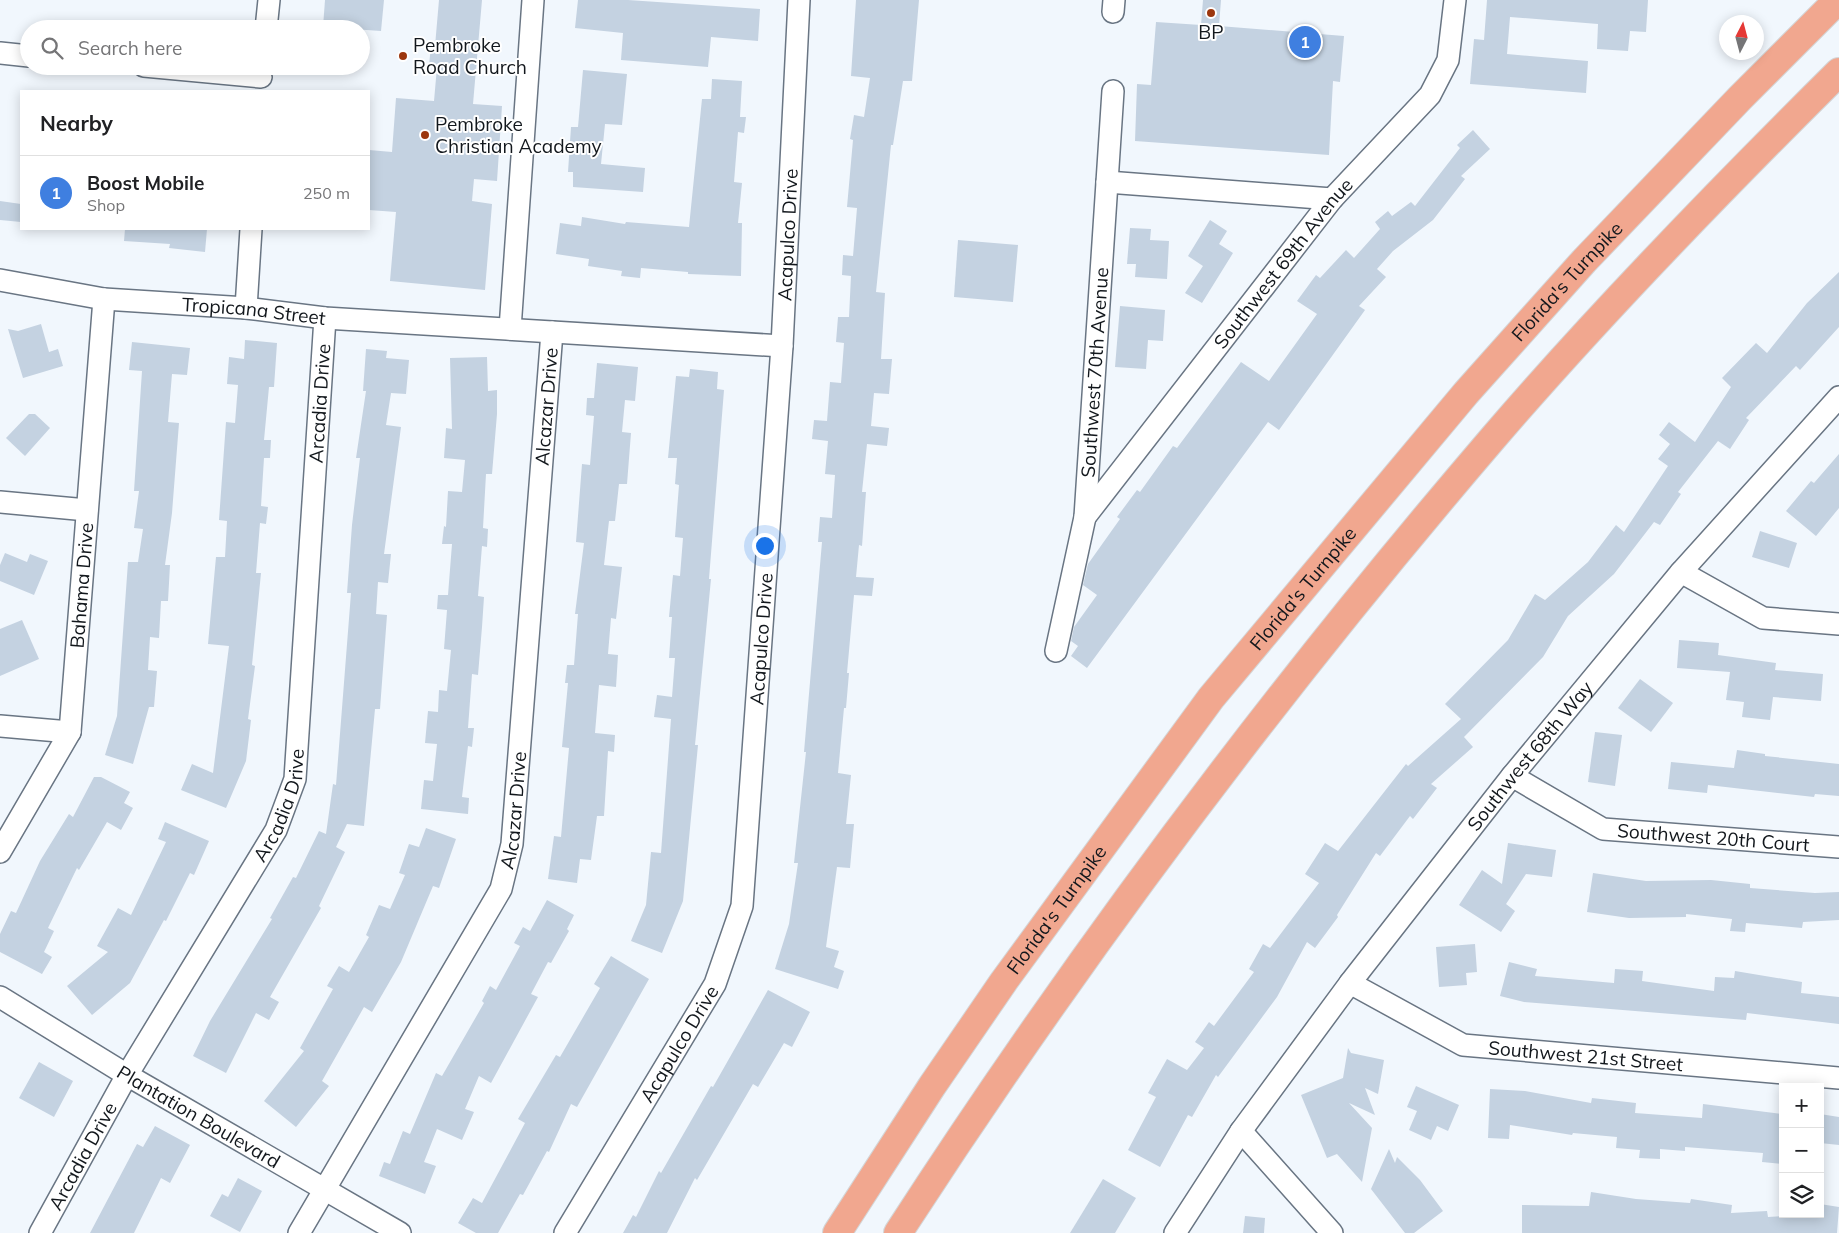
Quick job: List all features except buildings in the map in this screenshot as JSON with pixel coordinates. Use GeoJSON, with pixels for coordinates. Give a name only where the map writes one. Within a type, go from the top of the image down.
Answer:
{"type":"FeatureCollection","features":[{"type":"Feature","properties":{"kind":"highway","name":"Florida's Turnpike"},"geometry":{"type":"LineString","coordinates":[[837,1233],[932,1086],[1004,981],[1211,698],[1459,401],[1584,261],[1663,176],[1832,6]]}},
{"type":"Feature","properties":{"kind":"highway"},"geometry":{"type":"LineString","coordinates":[[898,1233],[1090,948],[1245,740],[1370,584],[1495,435],[1635,281],[1839,72]]}},
{"type":"Feature","properties":{"kind":"street"},"geometry":{"type":"LineString","coordinates":[[267,20],[269,0]]}},
{"type":"Feature","properties":{"kind":"street"},"geometry":{"type":"LineString","coordinates":[[510,329],[533,0]]}},
{"type":"Feature","properties":{"kind":"street","name":"Acapulco Drive"},"geometry":{"type":"LineString","coordinates":[[565,1233],[715,984],[742,906],[782,346],[800,0]]}},
{"type":"Feature","properties":{"kind":"street","name":"Southwest 69th Avenue"},"geometry":{"type":"LineString","coordinates":[[1085,517],[1332,199],[1430,95],[1448,60],[1454,0]]}},
{"type":"Feature","properties":{"kind":"street"},"geometry":{"type":"LineString","coordinates":[[0,53],[20,55]]}},
{"type":"Feature","properties":{"kind":"street"},"geometry":{"type":"LineString","coordinates":[[232,75],[261,78]]}},
{"type":"Feature","properties":{"kind":"street","name":"Southwest 70th Avenue"},"geometry":{"type":"LineString","coordinates":[[1056,651],[1085,517],[1113,91]]}},
{"type":"Feature","properties":{"kind":"street"},"geometry":{"type":"LineString","coordinates":[[1107,182],[1332,199]]}},
{"type":"Feature","properties":{"kind":"street"},"geometry":{"type":"LineString","coordinates":[[246,308],[251,230]]}},
{"type":"Feature","properties":{"kind":"street","name":"Tropicana Street"},"geometry":{"type":"LineString","coordinates":[[0,280],[104,299],[246,308],[325,318],[782,346]]}},
{"type":"Feature","properties":{"kind":"street","name":"Bahama Drive"},"geometry":{"type":"LineString","coordinates":[[0,852],[70,732],[104,299]]}},
{"type":"Feature","properties":{"kind":"street","name":"Arcadia Drive"},"geometry":{"type":"LineString","coordinates":[[40,1233],[128,1075],[276,830],[294,779],[325,318]]}},
{"type":"Feature","properties":{"kind":"street","name":"Alcazar Drive"},"geometry":{"type":"LineString","coordinates":[[299,1233],[501,889],[512,844],[552,332]]}},
{"type":"Feature","properties":{"kind":"street","name":"Southwest 68th Way"},"geometry":{"type":"LineString","coordinates":[[1175,1233],[1241,1131],[1350,983],[1512,776],[1681,572],[1839,398]]}},
{"type":"Feature","properties":{"kind":"street"},"geometry":{"type":"LineString","coordinates":[[0,502],[87,510]]}},
{"type":"Feature","properties":{"kind":"street"},"geometry":{"type":"LineString","coordinates":[[1681,572],[1763,618],[1839,624]]}},
{"type":"Feature","properties":{"kind":"street"},"geometry":{"type":"LineString","coordinates":[[0,726],[70,732]]}},
{"type":"Feature","properties":{"kind":"street","name":"Southwest 20th Court"},"geometry":{"type":"LineString","coordinates":[[1512,776],[1603,829],[1839,847]]}},
{"type":"Feature","properties":{"kind":"street","name":"Southwest 21st Street"},"geometry":{"type":"LineString","coordinates":[[1350,983],[1463,1045],[1839,1078]]}},
{"type":"Feature","properties":{"kind":"street","name":"Plantation Boulevard"},"geometry":{"type":"LineString","coordinates":[[0,997],[128,1075],[400,1233]]}},
{"type":"Feature","properties":{"kind":"street"},"geometry":{"type":"LineString","coordinates":[[1241,1131],[1332,1233]]}},
{"type":"Feature","properties":{"kind":"place","name":"BP"},"geometry":{"type":"Point","coordinates":[1211,13]}},
{"type":"Feature","properties":{"kind":"place","name":"Boost Mobile"},"geometry":{"type":"Point","coordinates":[1305,42]}},
{"type":"Feature","properties":{"kind":"place","name":"Pembroke Road Church"},"geometry":{"type":"Point","coordinates":[403,56]}},
{"type":"Feature","properties":{"kind":"place","name":"Pembroke Christian Academy"},"geometry":{"type":"Point","coordinates":[425,135]}}]}
